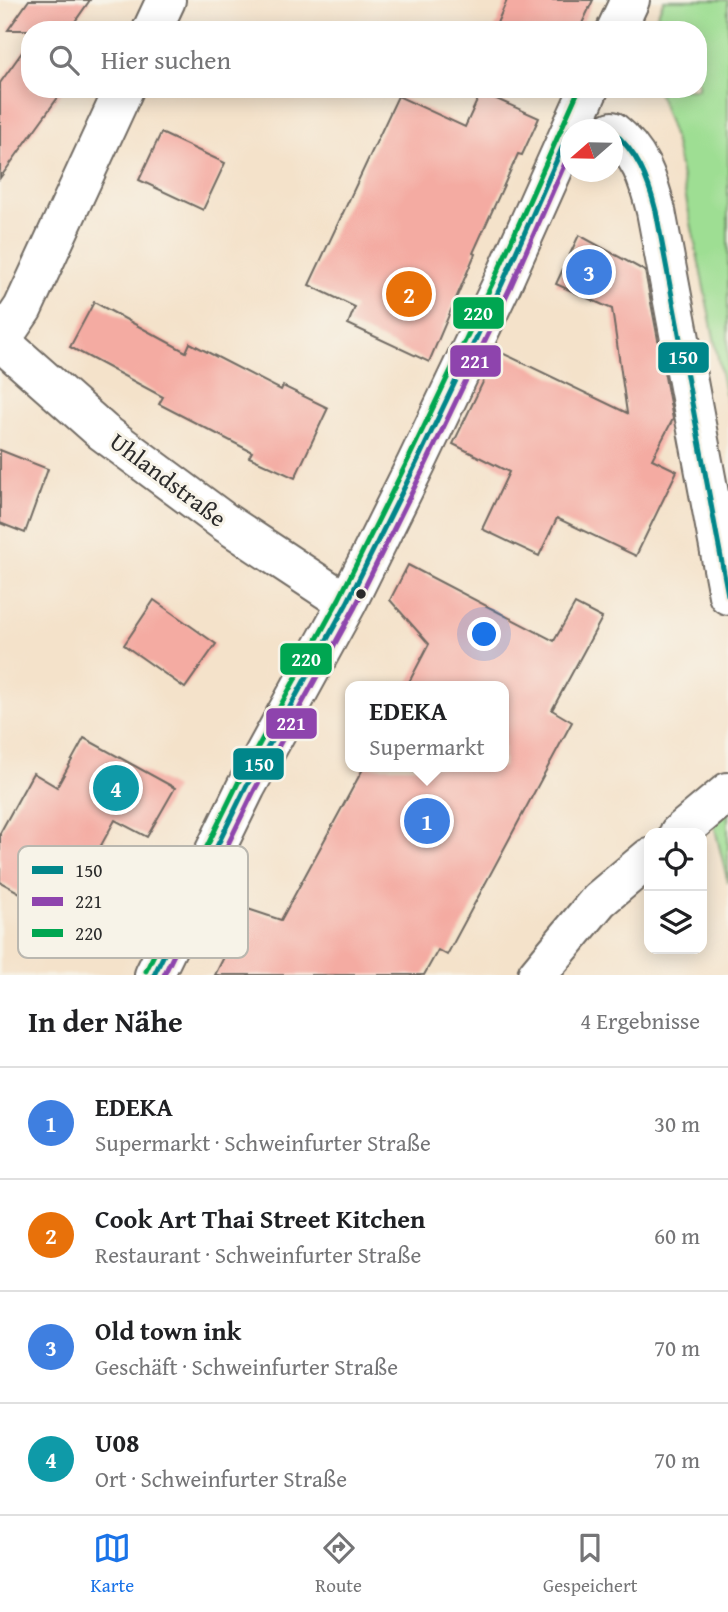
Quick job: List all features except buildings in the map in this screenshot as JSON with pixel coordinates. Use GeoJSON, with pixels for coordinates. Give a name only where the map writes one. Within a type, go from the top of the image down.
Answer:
{"type":"FeatureCollection","features":[{"type":"Feature","properties":{"kind":"street"},"geometry":{"type":"LineString","coordinates":[[156,21],[166,0]]}},
{"type":"Feature","properties":{"kind":"street"},"geometry":{"type":"LineString","coordinates":[[620,21],[630,0]]}},
{"type":"Feature","properties":{"kind":"street"},"geometry":{"type":"LineString","coordinates":[[0,342],[23,308],[120,98]]}},
{"type":"Feature","properties":{"kind":"street"},"geometry":{"type":"LineString","coordinates":[[217,846],[246,787],[347,603],[502,284],[597,116],[627,142],[640,159],[648,178],[728,595]]}},
{"type":"Feature","properties":{"kind":"street","name":"Uhlandstraße"},"geometry":{"type":"LineString","coordinates":[[0,342],[114,440],[223,521],[347,603]]}},
{"type":"Feature","properties":{"kind":"street"},"geometry":{"type":"LineString","coordinates":[[685,828],[728,792]]}},
{"type":"Feature","properties":{"kind":"street"},"geometry":{"type":"LineString","coordinates":[[537,975],[599,900],[644,862]]}},
{"type":"Feature","properties":{"kind":"street"},"geometry":{"type":"LineString","coordinates":[[153,975],[161,958]]}},
{"type":"Feature","properties":{"kind":"green space"},"geometry":{"type":"Polygon","coordinates":[[[664,0],[728,0],[728,408],[674,138],[660,98],[707,98],[707,21],[654,21],[664,0]]]}},
{"type":"Feature","properties":{"kind":"green space"},"geometry":{"type":"Polygon","coordinates":[[[728,793],[728,883],[710,808],[728,793]]]}},
{"type":"Feature","properties":{"kind":"transit line","name":"220"},"geometry":{"type":"LineString","coordinates":[[207,846],[238,783],[339,599],[408,460],[494,280],[575,98]]}},
{"type":"Feature","properties":{"kind":"transit line","name":"150"},"geometry":{"type":"LineString","coordinates":[[623,141],[641,167],[656,211],[728,595]]}},
{"type":"Feature","properties":{"kind":"transit line","name":"150"},"geometry":{"type":"LineString","coordinates":[[217,846],[246,787],[347,603],[416,464],[502,284],[560,153]]}},
{"type":"Feature","properties":{"kind":"transit line","name":"221"},"geometry":{"type":"LineString","coordinates":[[227,846],[254,791],[355,607],[424,468],[510,288],[560,175]]}},
{"type":"Feature","properties":{"kind":"transit line","name":"220"},"geometry":{"type":"LineString","coordinates":[[146,971],[152,958]]}},
{"type":"Feature","properties":{"kind":"transit line","name":"150"},"geometry":{"type":"LineString","coordinates":[[154,975],[162,958]]}},
{"type":"Feature","properties":{"kind":"transit line","name":"221"},"geometry":{"type":"LineString","coordinates":[[164,975],[172,958]]}},
{"type":"Feature","properties":{"kind":"place","name":"Old town ink"},"geometry":{"type":"Point","coordinates":[589,272]}},
{"type":"Feature","properties":{"kind":"place","name":"Cook Art Thai Street Kitchen"},"geometry":{"type":"Point","coordinates":[409,294]}},
{"type":"Feature","properties":{"kind":"place","name":"U08"},"geometry":{"type":"Point","coordinates":[116,788]}},
{"type":"Feature","properties":{"kind":"place","name":"EDEKA"},"geometry":{"type":"Point","coordinates":[427,821]}}]}
